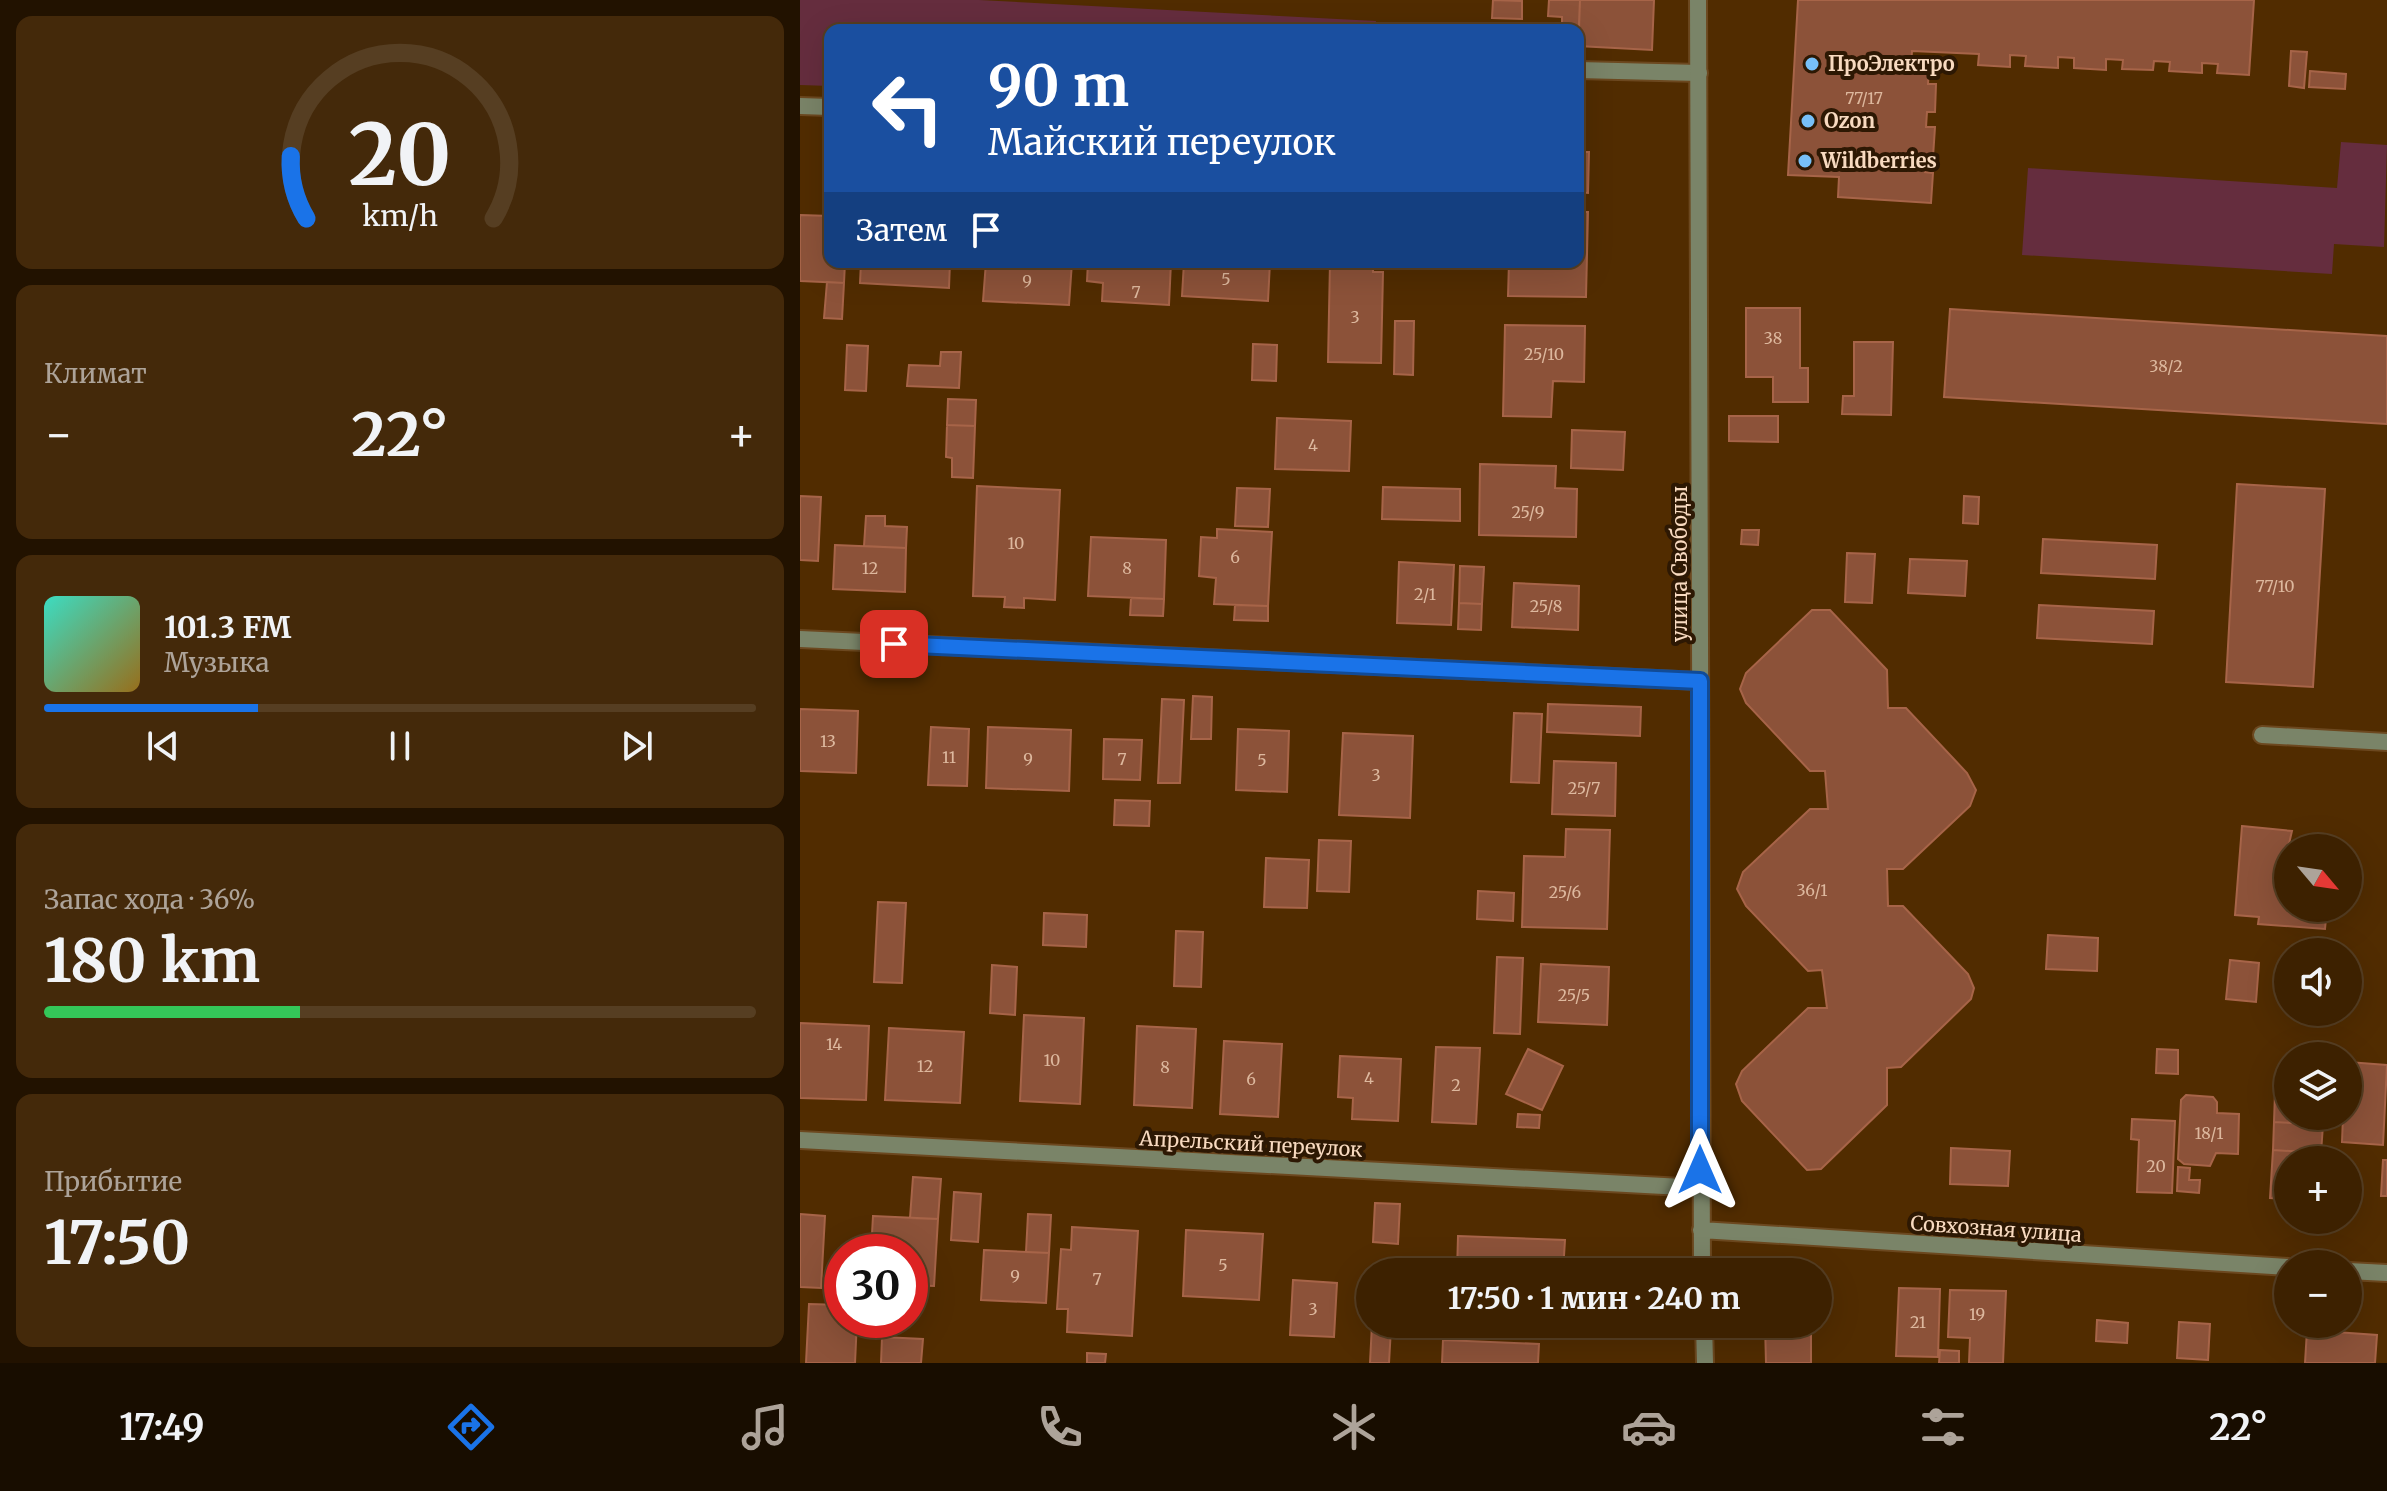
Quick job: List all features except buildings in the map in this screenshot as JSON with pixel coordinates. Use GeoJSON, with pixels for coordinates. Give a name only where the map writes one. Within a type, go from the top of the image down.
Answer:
{"type":"FeatureCollection","features":[{"type":"Feature","properties":{"kind":"street","name":"улица Свободы"},"geometry":{"type":"LineString","coordinates":[[1698,0],[1702,1258]]}},
{"type":"Feature","properties":{"kind":"street"},"geometry":{"type":"LineString","coordinates":[[1584,70],[1699,73]]}},
{"type":"Feature","properties":{"kind":"street"},"geometry":{"type":"LineString","coordinates":[[800,106],[824,107]]}},
{"type":"Feature","properties":{"kind":"street"},"geometry":{"type":"LineString","coordinates":[[800,639],[1700,681]]}},
{"type":"Feature","properties":{"kind":"street"},"geometry":{"type":"LineString","coordinates":[[2262,735],[2387,742]]}},
{"type":"Feature","properties":{"kind":"street","name":"Апрельский переулок"},"geometry":{"type":"LineString","coordinates":[[800,1140],[1701,1188]]}},
{"type":"Feature","properties":{"kind":"street","name":"Совхозная улица"},"geometry":{"type":"LineString","coordinates":[[1701,1230],[2274,1266]]}},
{"type":"Feature","properties":{"kind":"street"},"geometry":{"type":"LineString","coordinates":[[2362,1272],[2387,1273]]}},
{"type":"Feature","properties":{"kind":"street"},"geometry":{"type":"LineString","coordinates":[[1704,1338],[1705,1363]]}},
{"type":"Feature","properties":{"kind":"shaded area"},"geometry":{"type":"Polygon","coordinates":[[[800,0],[979,0],[1376,21],[1376,24],[824,24],[824,86],[800,85],[800,0]]]}},
{"type":"Feature","properties":{"kind":"shaded area"},"geometry":{"type":"Polygon","coordinates":[[[2341,142],[2387,145],[2384,247],[2334,244],[2332,274],[2022,255],[2028,168],[2337,188],[2341,142]]]}},
{"type":"Feature","properties":{"kind":"place","name":"ПроЭлектро"},"geometry":{"type":"Point","coordinates":[1812,64]}},
{"type":"Feature","properties":{"kind":"place","name":"Ozon"},"geometry":{"type":"Point","coordinates":[1808,121]}},
{"type":"Feature","properties":{"kind":"place","name":"Wildberries"},"geometry":{"type":"Point","coordinates":[1805,161]}},
{"type":"Feature","properties":{"kind":"route"},"geometry":{"type":"LineString","coordinates":[[894,644],[1700,681],[1700,1170]]}}]}
